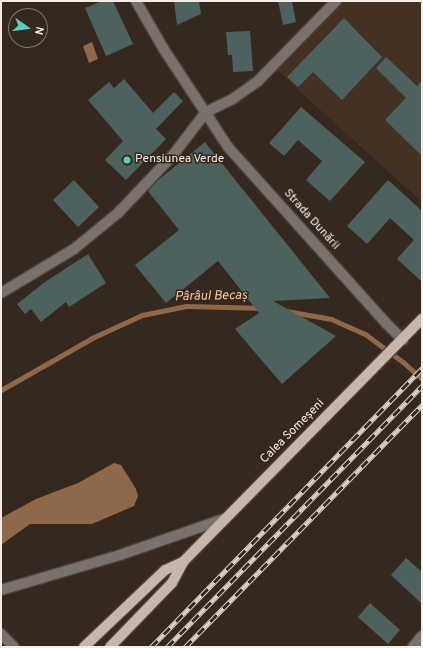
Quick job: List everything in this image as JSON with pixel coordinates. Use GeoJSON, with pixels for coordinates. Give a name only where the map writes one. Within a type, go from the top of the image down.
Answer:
{"type":"FeatureCollection","features":[{"type":"Feature","properties":{"kind":"main road","name":"Calea Someșeni"},"geometry":{"type":"LineString","coordinates":[[110,647],[172,584],[183,562],[422,319]]}},
{"type":"Feature","properties":{"kind":"main road","name":"Calea Someșeni"},"geometry":{"type":"LineString","coordinates":[[84,647],[165,570],[183,562]]}},
{"type":"Feature","properties":{"kind":"street","name":"Strada Dunării"},"geometry":{"type":"LineString","coordinates":[[136,1],[163,48],[228,147],[401,341]]}},
{"type":"Feature","properties":{"kind":"street"},"geometry":{"type":"LineString","coordinates":[[1,293],[74,249],[118,213],[174,155],[206,112],[231,100],[258,81],[336,1]]}},
{"type":"Feature","properties":{"kind":"street"},"geometry":{"type":"LineString","coordinates":[[1,590],[120,555],[226,518]]}},
{"type":"Feature","properties":{"kind":"street"},"geometry":{"type":"LineString","coordinates":[[1,634],[14,647]]}},
{"type":"Feature","properties":{"kind":"street"},"geometry":{"type":"LineString","coordinates":[[413,647],[422,636]]}},
{"type":"Feature","properties":{"kind":"shaded area"},"geometry":{"type":"Polygon","coordinates":[[[336,1],[422,1],[422,202],[273,66],[336,1]]]}},
{"type":"Feature","properties":{"kind":"shaded area"},"geometry":{"type":"Polygon","coordinates":[[[92,42],[98,59],[89,63],[83,46],[92,42]]]}},
{"type":"Feature","properties":{"kind":"shaded area"},"geometry":{"type":"Polygon","coordinates":[[[114,463],[121,465],[136,489],[138,496],[134,506],[92,524],[30,524],[1,545],[1,518],[36,499],[78,483],[114,463]]]}},
{"type":"Feature","properties":{"kind":"building"},"geometry":{"type":"Polygon","coordinates":[[[102,1],[113,1],[133,44],[106,56],[85,8],[102,1]]]}},
{"type":"Feature","properties":{"kind":"building"},"geometry":{"type":"Polygon","coordinates":[[[174,1],[199,1],[201,14],[177,25],[174,1]]]}},
{"type":"Feature","properties":{"kind":"building"},"geometry":{"type":"Polygon","coordinates":[[[278,1],[292,1],[296,22],[283,25],[278,1]]]}},
{"type":"Feature","properties":{"kind":"building"},"geometry":{"type":"Polygon","coordinates":[[[344,18],[382,57],[342,100],[313,72],[298,87],[287,77],[344,18]]]}},
{"type":"Feature","properties":{"kind":"building"},"geometry":{"type":"Polygon","coordinates":[[[250,31],[253,71],[233,72],[232,55],[228,55],[226,32],[250,31]]]}},
{"type":"Feature","properties":{"kind":"building"},"geometry":{"type":"Polygon","coordinates":[[[386,57],[417,86],[422,81],[422,156],[385,120],[406,98],[376,68],[386,57]]]}},
{"type":"Feature","properties":{"kind":"building"},"geometry":{"type":"Polygon","coordinates":[[[124,79],[153,113],[174,92],[183,101],[156,129],[166,139],[126,180],[105,160],[123,141],[88,100],[109,82],[114,88],[124,79]]]}},
{"type":"Feature","properties":{"kind":"building"},"geometry":{"type":"Polygon","coordinates":[[[301,107],[365,162],[330,201],[306,180],[322,161],[298,140],[284,156],[269,143],[301,107]]]}},
{"type":"Feature","properties":{"kind":"building"},"geometry":{"type":"Polygon","coordinates":[[[205,142],[330,298],[273,301],[336,336],[282,384],[235,329],[259,313],[218,261],[166,303],[135,265],[179,230],[148,191],[157,181],[205,142]]]}},
{"type":"Feature","properties":{"kind":"building"},"geometry":{"type":"Polygon","coordinates":[[[74,180],[99,207],[78,227],[53,200],[74,180]]]}},
{"type":"Feature","properties":{"kind":"building"},"geometry":{"type":"Polygon","coordinates":[[[388,180],[422,211],[422,282],[397,259],[414,240],[390,218],[367,244],[347,226],[388,180]]]}},
{"type":"Feature","properties":{"kind":"building"},"geometry":{"type":"Polygon","coordinates":[[[88,254],[106,283],[69,307],[66,302],[41,322],[31,309],[25,314],[17,304],[45,282],[88,254]]]}},
{"type":"Feature","properties":{"kind":"building"},"geometry":{"type":"Polygon","coordinates":[[[406,558],[422,572],[422,604],[391,575],[406,558]]]}},
{"type":"Feature","properties":{"kind":"building"},"geometry":{"type":"Polygon","coordinates":[[[370,603],[400,630],[388,644],[358,617],[370,603]]]}},
{"type":"Feature","properties":{"kind":"waterway","name":"Pârâul Becaș"},"geometry":{"type":"LineString","coordinates":[[1,390],[92,338],[142,315],[186,306],[260,308]]}},
{"type":"Feature","properties":{"kind":"waterway","name":"Pârâul Becaș"},"geometry":{"type":"LineString","coordinates":[[286,311],[331,319],[365,334],[403,362],[422,379]]}},
{"type":"Feature","properties":{"kind":"railway"},"geometry":{"type":"LineString","coordinates":[[151,647],[422,368]]}},
{"type":"Feature","properties":{"kind":"railway"},"geometry":{"type":"LineString","coordinates":[[167,647],[422,386]]}},
{"type":"Feature","properties":{"kind":"railway"},"geometry":{"type":"LineString","coordinates":[[185,647],[422,405]]}},
{"type":"Feature","properties":{"kind":"place","name":"Pensiunea Verde"},"geometry":{"type":"Point","coordinates":[127,160]}}]}
